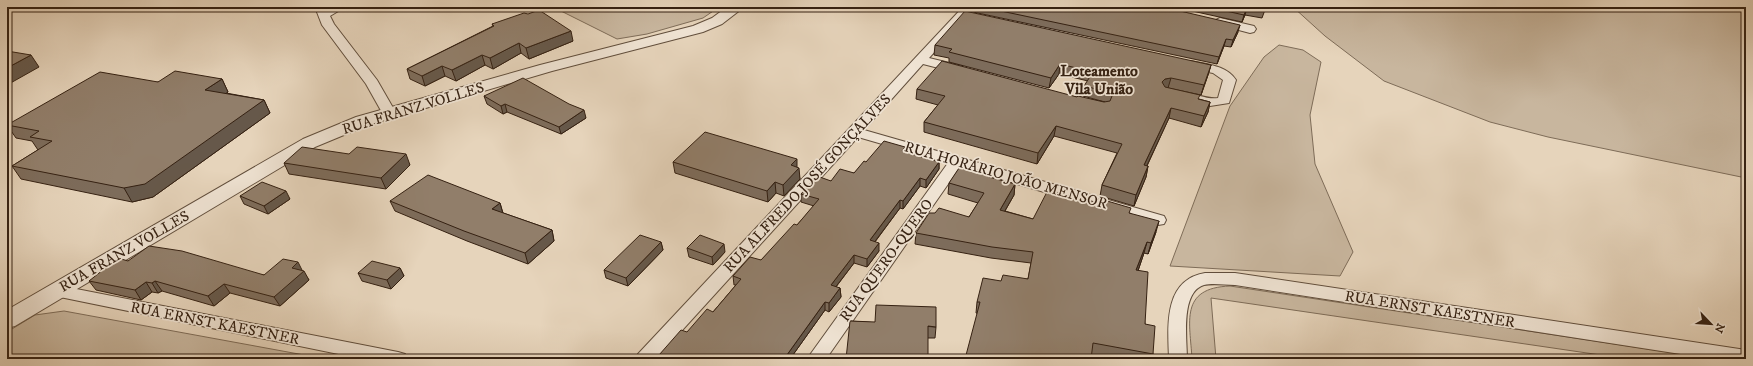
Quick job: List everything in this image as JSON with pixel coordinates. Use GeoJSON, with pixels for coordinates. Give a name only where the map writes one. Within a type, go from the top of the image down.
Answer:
{"type":"FeatureCollection","features":[{"type":"Feature","properties":{"kind":"street"},"geometry":{"type":"LineString","coordinates":[[339,7],[322,11],[334,34],[372,83],[389,113]]}},
{"type":"Feature","properties":{"kind":"street","name":"RUA FRANZ VOLLES"},"geometry":{"type":"LineString","coordinates":[[7,320],[309,144],[339,129],[566,62],[692,31],[717,21],[736,7]]}},
{"type":"Feature","properties":{"kind":"street","name":"RUA ALFREDO JOSÉ GONÇALVES"},"geometry":{"type":"LineString","coordinates":[[645,359],[854,131],[921,60],[970,13]]}},
{"type":"Feature","properties":{"kind":"street"},"geometry":{"type":"LineString","coordinates":[[1212,20],[1250,29]]}},
{"type":"Feature","properties":{"kind":"street"},"geometry":{"type":"LineString","coordinates":[[921,60],[974,74]]}},
{"type":"Feature","properties":{"kind":"street"},"geometry":{"type":"LineString","coordinates":[[1176,62],[1221,72],[1227,75],[1230,80],[1224,100],[1220,102],[1213,103],[1176,94]]}},
{"type":"Feature","properties":{"kind":"street","name":"RUA HORÁRIO JOÃO MENSOR"},"geometry":{"type":"LineString","coordinates":[[854,131],[1158,220]]}},
{"type":"Feature","properties":{"kind":"street","name":"RUA QUERO-QUERO"},"geometry":{"type":"LineString","coordinates":[[816,359],[957,161]]}},
{"type":"Feature","properties":{"kind":"street","name":"RUA ERNST KAESTNER"},"geometry":{"type":"LineString","coordinates":[[1178,359],[1178,315],[1180,300],[1187,289],[1200,280],[1218,279],[1235,279],[1746,356]]}},
{"type":"Feature","properties":{"kind":"street","name":"RUA ERNST KAESTNER"},"geometry":{"type":"LineString","coordinates":[[56,291],[398,359]]}},
{"type":"Feature","properties":{"kind":"shaded area"},"geometry":{"type":"Polygon","coordinates":[[[553,7],[719,7],[703,18],[647,34],[617,39],[553,7]]]}},
{"type":"Feature","properties":{"kind":"shaded area"},"geometry":{"type":"Polygon","coordinates":[[[1293,7],[1746,7],[1746,178],[1548,137],[1490,122],[1384,81],[1325,36],[1293,7]]]}},
{"type":"Feature","properties":{"kind":"shaded area"},"geometry":{"type":"Polygon","coordinates":[[[1279,45],[1303,50],[1321,62],[1310,115],[1315,164],[1353,252],[1340,276],[1170,266],[1230,106],[1264,57],[1279,45]]]}},
{"type":"Feature","properties":{"kind":"shaded area"},"geometry":{"type":"Polygon","coordinates":[[[1230,286],[1714,359],[1628,359],[1211,298],[1216,359],[1192,359],[1190,320],[1191,309],[1195,300],[1202,293],[1214,288],[1230,286]]]}},
{"type":"Feature","properties":{"kind":"shaded area"},"geometry":{"type":"Polygon","coordinates":[[[64,311],[326,359],[7,359],[7,332],[35,315],[64,311]]]}},
{"type":"Feature","properties":{"kind":"building"},"geometry":{"type":"Polygon","coordinates":[[[982,7],[1163,7],[1240,25],[1233,40],[1226,39],[1219,57],[982,7]]]}},
{"type":"Feature","properties":{"kind":"building"},"geometry":{"type":"Polygon","coordinates":[[[1208,7],[1266,7],[1264,11],[1247,8],[1244,15],[1208,7]]]}},
{"type":"Feature","properties":{"kind":"building"},"geometry":{"type":"Polygon","coordinates":[[[539,10],[571,31],[526,48],[519,43],[490,58],[482,55],[452,70],[442,66],[422,76],[407,69],[494,26],[492,24],[524,13],[528,14],[539,10]]]}},
{"type":"Feature","properties":{"kind":"building"},"geometry":{"type":"Polygon","coordinates":[[[965,11],[1211,65],[1204,85],[1171,78],[1165,79],[1162,82],[1165,87],[1200,95],[1198,99],[1210,102],[1204,116],[1171,108],[1144,165],[1148,166],[1136,195],[1102,185],[1122,144],[1056,126],[1038,153],[924,122],[945,96],[917,89],[942,61],[1077,97],[1104,102],[1110,101],[1112,96],[1109,92],[1084,86],[1093,72],[1060,64],[1051,78],[949,52],[952,49],[935,45],[965,11]]]}},
{"type":"Feature","properties":{"kind":"building"},"geometry":{"type":"Polygon","coordinates":[[[7,51],[31,55],[7,68],[7,51]]]}},
{"type":"Feature","properties":{"kind":"building"},"geometry":{"type":"Polygon","coordinates":[[[175,71],[222,79],[205,90],[264,100],[145,184],[124,188],[12,166],[52,141],[30,137],[39,131],[7,125],[100,72],[158,82],[175,71]]]}},
{"type":"Feature","properties":{"kind":"building"},"geometry":{"type":"Polygon","coordinates":[[[523,78],[569,104],[584,110],[559,127],[505,104],[501,106],[484,96],[523,78]]]}},
{"type":"Feature","properties":{"kind":"building"},"geometry":{"type":"Polygon","coordinates":[[[705,132],[797,159],[791,165],[799,168],[783,185],[775,182],[767,191],[673,162],[705,132]]]}},
{"type":"Feature","properties":{"kind":"building"},"geometry":{"type":"Polygon","coordinates":[[[884,141],[905,147],[902,151],[939,162],[926,180],[920,178],[903,201],[900,200],[870,240],[879,243],[867,259],[854,255],[831,285],[840,288],[829,303],[825,302],[784,359],[669,359],[659,355],[681,330],[687,332],[707,309],[713,312],[741,279],[733,276],[750,257],[761,260],[794,224],[797,225],[819,199],[801,194],[817,176],[831,181],[840,169],[854,173],[864,161],[866,162],[884,141]]]}},
{"type":"Feature","properties":{"kind":"building"},"geometry":{"type":"Polygon","coordinates":[[[302,147],[349,154],[357,147],[406,154],[381,178],[284,163],[302,147]]]}},
{"type":"Feature","properties":{"kind":"building"},"geometry":{"type":"Polygon","coordinates":[[[961,165],[991,174],[989,177],[1015,184],[1000,210],[1033,219],[1048,190],[1095,202],[1097,198],[1131,208],[1129,213],[1159,221],[1151,243],[1147,242],[1136,270],[1148,272],[1145,324],[1155,326],[1153,354],[1093,343],[1091,359],[965,359],[980,302],[977,302],[983,278],[1001,281],[1003,275],[1028,279],[1033,252],[992,247],[916,233],[929,213],[935,213],[939,208],[969,217],[984,193],[949,183],[961,165]]]}},
{"type":"Feature","properties":{"kind":"building"},"geometry":{"type":"Polygon","coordinates":[[[428,175],[500,203],[492,209],[552,230],[525,253],[464,231],[390,201],[428,175]]]}},
{"type":"Feature","properties":{"kind":"building"},"geometry":{"type":"Polygon","coordinates":[[[262,182],[286,191],[264,206],[240,196],[262,182]]]}},
{"type":"Feature","properties":{"kind":"building"},"geometry":{"type":"Polygon","coordinates":[[[640,235],[661,242],[626,278],[604,270],[640,235]]]}},
{"type":"Feature","properties":{"kind":"building"},"geometry":{"type":"Polygon","coordinates":[[[700,235],[724,244],[712,257],[687,248],[700,235]]]}},
{"type":"Feature","properties":{"kind":"building"},"geometry":{"type":"Polygon","coordinates":[[[149,246],[182,251],[264,275],[283,259],[298,262],[292,268],[304,271],[274,297],[224,284],[208,296],[155,281],[152,283],[146,282],[135,290],[89,281],[118,258],[128,261],[149,246]]]}},
{"type":"Feature","properties":{"kind":"building"},"geometry":{"type":"Polygon","coordinates":[[[372,261],[400,268],[387,280],[358,273],[372,261]]]}},
{"type":"Feature","properties":{"kind":"building"},"geometry":{"type":"Polygon","coordinates":[[[876,305],[936,307],[936,327],[928,326],[928,359],[846,359],[850,321],[875,322],[876,305]]]}},
{"type":"Feature","properties":{"kind":"district","name":"Loteamento Vila União"},"geometry":{"type":"Point","coordinates":[1099,79]}}]}
